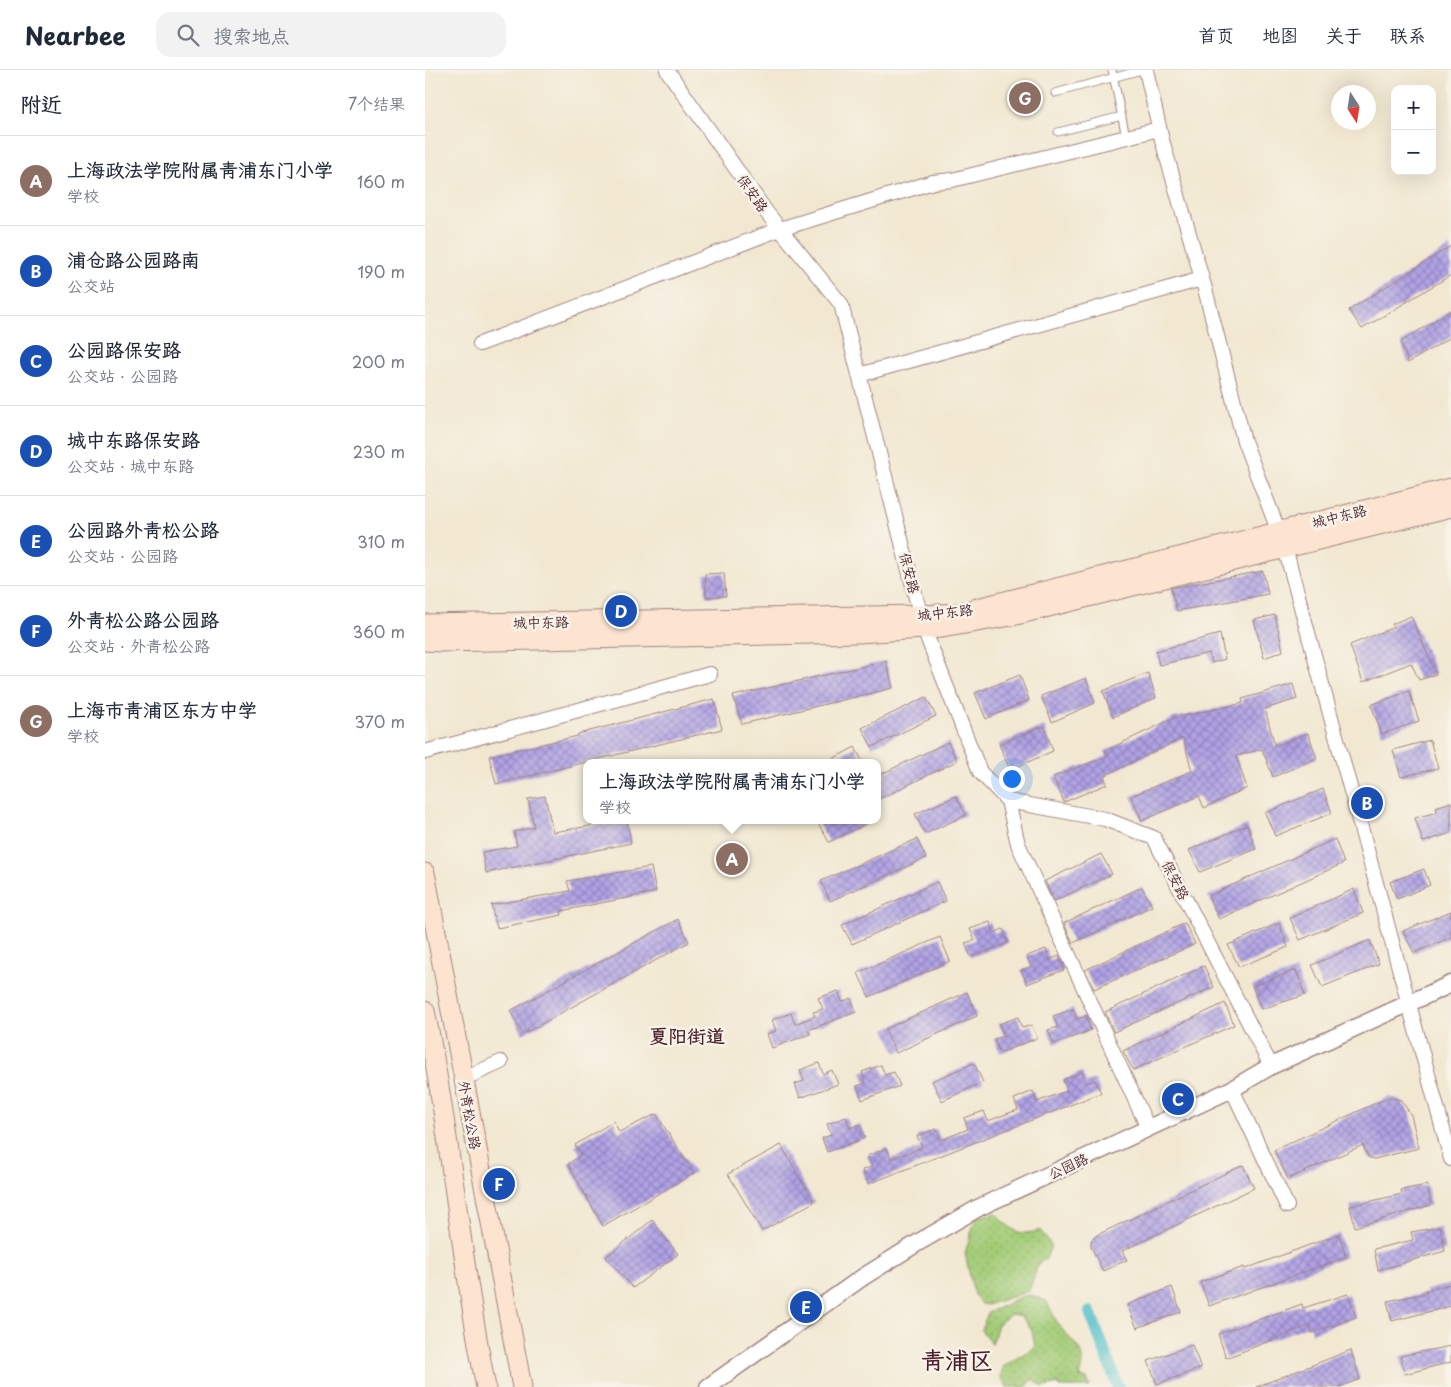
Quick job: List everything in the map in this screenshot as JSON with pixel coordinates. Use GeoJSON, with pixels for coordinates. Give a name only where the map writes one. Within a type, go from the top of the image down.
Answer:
{"type":"FeatureCollection","features":[{"type":"Feature","properties":{"kind":"main road","name":"城中东路"},"geometry":{"type":"LineString","coordinates":[[425,636],[817,634],[923,622],[1013,616],[1281,540],[1451,488]]}},
{"type":"Feature","properties":{"kind":"main road","name":"城中东路"},"geometry":{"type":"LineString","coordinates":[[1281,540],[1451,509]]}},
{"type":"Feature","properties":{"kind":"main road","name":"外青松公路"},"geometry":{"type":"LineString","coordinates":[[425,873],[522,1387]]}},
{"type":"Feature","properties":{"kind":"main road","name":"外青松公路"},"geometry":{"type":"LineString","coordinates":[[425,1011],[441,1091],[472,1320],[486,1387]]}},
{"type":"Feature","properties":{"kind":"street","name":"保安路"},"geometry":{"type":"LineString","coordinates":[[667,70],[780,229],[841,304],[923,622],[980,772],[1008,801],[1105,819],[1154,838],[1271,1066]]}},
{"type":"Feature","properties":{"kind":"street"},"geometry":{"type":"LineString","coordinates":[[1146,70],[1159,129],[1202,279],[1244,442],[1281,540],[1410,1003],[1451,1159]]}},
{"type":"Feature","properties":{"kind":"street"},"geometry":{"type":"LineString","coordinates":[[480,344],[780,229],[933,182],[952,180],[1159,129]]}},
{"type":"Feature","properties":{"kind":"street"},"geometry":{"type":"LineString","coordinates":[[859,375],[1202,279]]}},
{"type":"Feature","properties":{"kind":"street"},"geometry":{"type":"LineString","coordinates":[[425,752],[710,674]]}},
{"type":"Feature","properties":{"kind":"street"},"geometry":{"type":"LineString","coordinates":[[1008,801],[1018,844],[1148,1128]]}},
{"type":"Feature","properties":{"kind":"street","name":"公园路"},"geometry":{"type":"LineString","coordinates":[[708,1387],[856,1282],[919,1242],[980,1207],[1232,1089],[1271,1066],[1451,984]]}},
{"type":"Feature","properties":{"kind":"street"},"geometry":{"type":"LineString","coordinates":[[463,1079],[501,1062]]}},
{"type":"Feature","properties":{"kind":"street"},"geometry":{"type":"LineString","coordinates":[[1232,1089],[1287,1206]]}},
{"type":"Feature","properties":{"kind":"lane"},"geometry":{"type":"LineString","coordinates":[[1055,93],[1113,74],[1142,70]]}},
{"type":"Feature","properties":{"kind":"lane"},"geometry":{"type":"LineString","coordinates":[[1113,74],[1126,137]]}},
{"type":"Feature","properties":{"kind":"lane"},"geometry":{"type":"LineString","coordinates":[[1058,132],[1122,116]]}},
{"type":"Feature","properties":{"kind":"green space"},"geometry":{"type":"Polygon","coordinates":[[[996,1213],[1011,1228],[1020,1232],[1040,1230],[1051,1245],[1046,1259],[1039,1262],[1029,1291],[987,1305],[981,1304],[974,1295],[965,1253],[976,1217],[996,1213]]]}},
{"type":"Feature","properties":{"kind":"green space"},"geometry":{"type":"Polygon","coordinates":[[[1031,1295],[1046,1301],[1060,1326],[1077,1346],[1082,1360],[1079,1377],[1087,1379],[1090,1387],[1060,1387],[1059,1384],[1043,1387],[1033,1379],[1026,1387],[1007,1387],[1000,1376],[1004,1366],[1035,1347],[1032,1331],[1021,1316],[1011,1314],[998,1324],[992,1344],[981,1330],[989,1311],[1000,1308],[1018,1298],[1031,1295]]]}},
{"type":"Feature","properties":{"kind":"building"},"geometry":{"type":"Polygon","coordinates":[[[1451,246],[1451,275],[1362,329],[1349,310],[1451,246]]]}},
{"type":"Feature","properties":{"kind":"building"},"geometry":{"type":"Polygon","coordinates":[[[1451,310],[1451,337],[1408,363],[1401,342],[1451,310]]]}},
{"type":"Feature","properties":{"kind":"building"},"geometry":{"type":"Polygon","coordinates":[[[1263,571],[1268,594],[1177,611],[1171,588],[1263,571]]]}},
{"type":"Feature","properties":{"kind":"building"},"geometry":{"type":"Polygon","coordinates":[[[724,573],[726,596],[706,597],[705,574],[724,573]]]}},
{"type":"Feature","properties":{"kind":"building"},"geometry":{"type":"Polygon","coordinates":[[[1275,615],[1283,651],[1264,658],[1254,620],[1275,615]]]}},
{"type":"Feature","properties":{"kind":"building"},"geometry":{"type":"Polygon","coordinates":[[[1411,616],[1436,674],[1419,680],[1411,663],[1363,682],[1350,645],[1394,627],[1392,624],[1411,616]]]}},
{"type":"Feature","properties":{"kind":"building"},"geometry":{"type":"Polygon","coordinates":[[[1220,634],[1225,659],[1212,663],[1209,653],[1159,665],[1156,651],[1220,634]]]}},
{"type":"Feature","properties":{"kind":"building"},"geometry":{"type":"Polygon","coordinates":[[[886,661],[893,688],[742,724],[733,696],[886,661]]]}},
{"type":"Feature","properties":{"kind":"building"},"geometry":{"type":"Polygon","coordinates":[[[1148,673],[1156,698],[1113,717],[1103,691],[1148,673]]]}},
{"type":"Feature","properties":{"kind":"building"},"geometry":{"type":"Polygon","coordinates":[[[1020,675],[1029,700],[986,719],[975,693],[1020,675]]]}},
{"type":"Feature","properties":{"kind":"building"},"geometry":{"type":"Polygon","coordinates":[[[1086,678],[1095,703],[1052,722],[1041,696],[1086,678]]]}},
{"type":"Feature","properties":{"kind":"building"},"geometry":{"type":"Polygon","coordinates":[[[1293,684],[1297,699],[1265,709],[1275,746],[1308,733],[1317,758],[1273,777],[1262,749],[1236,756],[1247,788],[1204,808],[1199,796],[1142,821],[1131,796],[1192,771],[1183,738],[1104,776],[1107,784],[1064,802],[1053,777],[1107,756],[1105,751],[1174,718],[1243,703],[1242,699],[1293,684]]]}},
{"type":"Feature","properties":{"kind":"building"},"geometry":{"type":"Polygon","coordinates":[[[1409,691],[1419,721],[1382,734],[1371,705],[1409,691]]]}},
{"type":"Feature","properties":{"kind":"building"},"geometry":{"type":"Polygon","coordinates":[[[926,697],[936,716],[872,747],[862,728],[926,697]]]}},
{"type":"Feature","properties":{"kind":"building"},"geometry":{"type":"Polygon","coordinates":[[[714,699],[722,729],[599,759],[583,759],[583,763],[496,784],[489,756],[578,736],[578,734],[714,699]]]}},
{"type":"Feature","properties":{"kind":"building"},"geometry":{"type":"Polygon","coordinates":[[[1044,726],[1053,751],[1010,770],[999,744],[1044,726]]]}},
{"type":"Feature","properties":{"kind":"building"},"geometry":{"type":"Polygon","coordinates":[[[1430,740],[1438,768],[1401,777],[1393,750],[1430,740]]]}},
{"type":"Feature","properties":{"kind":"building"},"geometry":{"type":"Polygon","coordinates":[[[948,742],[957,761],[881,798],[881,774],[948,742]]]}},
{"type":"Feature","properties":{"kind":"building"},"geometry":{"type":"Polygon","coordinates":[[[855,747],[861,759],[832,759],[855,747]]]}},
{"type":"Feature","properties":{"kind":"building"},"geometry":{"type":"Polygon","coordinates":[[[1323,789],[1332,813],[1275,836],[1265,813],[1323,789]]]}},
{"type":"Feature","properties":{"kind":"building"},"geometry":{"type":"Polygon","coordinates":[[[545,796],[553,832],[602,824],[628,824],[631,843],[486,873],[482,852],[517,846],[514,832],[534,827],[528,799],[545,796]]]}},
{"type":"Feature","properties":{"kind":"building"},"geometry":{"type":"Polygon","coordinates":[[[956,796],[966,815],[925,834],[915,814],[956,796]]]}},
{"type":"Feature","properties":{"kind":"building"},"geometry":{"type":"Polygon","coordinates":[[[1451,802],[1451,833],[1423,842],[1415,818],[1437,812],[1436,807],[1451,802]]]}},
{"type":"Feature","properties":{"kind":"building"},"geometry":{"type":"Polygon","coordinates":[[[819,824],[866,824],[829,842],[819,824]]]}},
{"type":"Feature","properties":{"kind":"building"},"geometry":{"type":"Polygon","coordinates":[[[1247,825],[1256,849],[1200,872],[1189,850],[1247,825]]]}},
{"type":"Feature","properties":{"kind":"building"},"geometry":{"type":"Polygon","coordinates":[[[917,839],[926,858],[830,901],[821,881],[917,839]]]}},
{"type":"Feature","properties":{"kind":"building"},"geometry":{"type":"Polygon","coordinates":[[[1335,839],[1344,863],[1219,919],[1208,896],[1335,839]]]}},
{"type":"Feature","properties":{"kind":"building"},"geometry":{"type":"Polygon","coordinates":[[[1101,854],[1112,874],[1054,901],[1045,881],[1101,854]]]}},
{"type":"Feature","properties":{"kind":"building"},"geometry":{"type":"Polygon","coordinates":[[[651,867],[656,892],[561,911],[562,915],[497,928],[491,905],[570,891],[567,881],[651,867]]]}},
{"type":"Feature","properties":{"kind":"building"},"geometry":{"type":"Polygon","coordinates":[[[1424,869],[1430,885],[1397,899],[1390,882],[1424,869]]]}},
{"type":"Feature","properties":{"kind":"building"},"geometry":{"type":"Polygon","coordinates":[[[937,882],[946,901],[852,944],[842,925],[937,882]]]}},
{"type":"Feature","properties":{"kind":"building"},"geometry":{"type":"Polygon","coordinates":[[[1142,887],[1152,906],[1073,943],[1064,923],[1142,887]]]}},
{"type":"Feature","properties":{"kind":"building"},"geometry":{"type":"Polygon","coordinates":[[[1354,889],[1363,913],[1300,940],[1290,918],[1354,889]]]}},
{"type":"Feature","properties":{"kind":"building"},"geometry":{"type":"Polygon","coordinates":[[[1451,911],[1451,937],[1414,953],[1403,931],[1451,911]]]}},
{"type":"Feature","properties":{"kind":"building"},"geometry":{"type":"Polygon","coordinates":[[[678,919],[689,942],[523,1034],[510,1011],[678,919]]]}},
{"type":"Feature","properties":{"kind":"building"},"geometry":{"type":"Polygon","coordinates":[[[990,922],[994,933],[1003,929],[1008,943],[971,957],[965,943],[975,940],[970,929],[990,922]]]}},
{"type":"Feature","properties":{"kind":"building"},"geometry":{"type":"Polygon","coordinates":[[[1185,923],[1195,944],[1094,989],[1085,970],[1185,923]]]}},
{"type":"Feature","properties":{"kind":"building"},"geometry":{"type":"Polygon","coordinates":[[[1279,923],[1288,947],[1239,967],[1228,945],[1279,923]]]}},
{"type":"Feature","properties":{"kind":"building"},"geometry":{"type":"Polygon","coordinates":[[[940,937],[950,961],[869,997],[858,973],[940,937]]]}},
{"type":"Feature","properties":{"kind":"building"},"geometry":{"type":"Polygon","coordinates":[[[1370,940],[1379,964],[1322,987],[1312,965],[1370,940]]]}},
{"type":"Feature","properties":{"kind":"building"},"geometry":{"type":"Polygon","coordinates":[[[1046,949],[1050,960],[1059,956],[1064,970],[1027,984],[1021,970],[1031,967],[1027,956],[1046,949]]]}},
{"type":"Feature","properties":{"kind":"building"},"geometry":{"type":"Polygon","coordinates":[[[1204,966],[1214,987],[1114,1032],[1105,1012],[1204,966]]]}},
{"type":"Feature","properties":{"kind":"building"},"geometry":{"type":"Polygon","coordinates":[[[1296,970],[1305,995],[1261,1009],[1252,986],[1296,970]]]}},
{"type":"Feature","properties":{"kind":"building"},"geometry":{"type":"Polygon","coordinates":[[[838,991],[842,1002],[851,998],[856,1012],[808,1030],[810,1034],[772,1048],[767,1034],[776,1031],[772,1020],[791,1013],[795,1024],[815,1016],[813,1012],[823,1009],[818,998],[838,991]]]}},
{"type":"Feature","properties":{"kind":"building"},"geometry":{"type":"Polygon","coordinates":[[[967,992],[977,1016],[896,1053],[885,1029],[967,992]]]}},
{"type":"Feature","properties":{"kind":"building"},"geometry":{"type":"Polygon","coordinates":[[[1225,1003],[1234,1025],[1133,1070],[1123,1051],[1225,1003]]]}},
{"type":"Feature","properties":{"kind":"building"},"geometry":{"type":"Polygon","coordinates":[[[1073,1009],[1077,1019],[1086,1016],[1091,1030],[1054,1044],[1048,1030],[1058,1027],[1053,1016],[1073,1009]]]}},
{"type":"Feature","properties":{"kind":"building"},"geometry":{"type":"Polygon","coordinates":[[[1018,1017],[1022,1028],[1032,1025],[1037,1038],[1000,1053],[994,1039],[1004,1036],[999,1024],[1018,1017]]]}},
{"type":"Feature","properties":{"kind":"building"},"geometry":{"type":"Polygon","coordinates":[[[819,1063],[823,1074],[832,1070],[838,1084],[800,1098],[795,1084],[804,1081],[800,1070],[819,1063]]]}},
{"type":"Feature","properties":{"kind":"building"},"geometry":{"type":"Polygon","coordinates":[[[974,1063],[983,1082],[942,1101],[932,1081],[974,1063]]]}},
{"type":"Feature","properties":{"kind":"building"},"geometry":{"type":"Polygon","coordinates":[[[881,1065],[885,1075],[894,1072],[900,1086],[862,1100],[857,1086],[866,1083],[862,1072],[881,1065]]]}},
{"type":"Feature","properties":{"kind":"building"},"geometry":{"type":"Polygon","coordinates":[[[1082,1072],[1086,1083],[1095,1080],[1101,1093],[868,1184],[862,1170],[872,1167],[867,1156],[887,1148],[891,1159],[922,1147],[917,1136],[936,1129],[941,1140],[968,1129],[964,1118],[984,1111],[988,1121],[1018,1110],[1014,1099],[1033,1091],[1037,1102],[1067,1091],[1063,1080],[1082,1072]]]}},
{"type":"Feature","properties":{"kind":"building"},"geometry":{"type":"Polygon","coordinates":[[[1389,1097],[1401,1100],[1411,1115],[1419,1148],[1374,1159],[1368,1157],[1363,1145],[1288,1179],[1274,1150],[1389,1097]]]}},
{"type":"Feature","properties":{"kind":"building"},"geometry":{"type":"Polygon","coordinates":[[[656,1114],[694,1173],[603,1226],[568,1164],[581,1155],[575,1145],[614,1121],[619,1132],[656,1114]]]}},
{"type":"Feature","properties":{"kind":"building"},"geometry":{"type":"Polygon","coordinates":[[[846,1117],[850,1128],[860,1124],[865,1138],[827,1152],[822,1138],[831,1135],[827,1124],[846,1117]]]}},
{"type":"Feature","properties":{"kind":"building"},"geometry":{"type":"Polygon","coordinates":[[[781,1145],[814,1202],[762,1231],[728,1174],[781,1145]]]}},
{"type":"Feature","properties":{"kind":"building"},"geometry":{"type":"Polygon","coordinates":[[[1243,1165],[1254,1188],[1122,1251],[1127,1260],[1103,1271],[1091,1247],[1091,1241],[1097,1235],[1243,1165]]]}},
{"type":"Feature","properties":{"kind":"building"},"geometry":{"type":"Polygon","coordinates":[[[1427,1185],[1431,1205],[1355,1227],[1350,1206],[1402,1194],[1401,1190],[1427,1185]]]}},
{"type":"Feature","properties":{"kind":"building"},"geometry":{"type":"Polygon","coordinates":[[[652,1220],[678,1254],[633,1288],[606,1257],[652,1220]]]}},
{"type":"Feature","properties":{"kind":"building"},"geometry":{"type":"Polygon","coordinates":[[[1440,1227],[1445,1251],[1378,1270],[1374,1249],[1413,1240],[1411,1232],[1440,1227]]]}},
{"type":"Feature","properties":{"kind":"building"},"geometry":{"type":"Polygon","coordinates":[[[1339,1234],[1346,1257],[1209,1306],[1200,1282],[1244,1267],[1245,1269],[1339,1234]]]}},
{"type":"Feature","properties":{"kind":"building"},"geometry":{"type":"Polygon","coordinates":[[[1451,1284],[1451,1306],[1392,1321],[1387,1301],[1427,1293],[1426,1290],[1451,1284]]]}},
{"type":"Feature","properties":{"kind":"building"},"geometry":{"type":"Polygon","coordinates":[[[1172,1287],[1181,1312],[1137,1328],[1127,1305],[1172,1287]]]}},
{"type":"Feature","properties":{"kind":"building"},"geometry":{"type":"Polygon","coordinates":[[[1348,1294],[1356,1317],[1312,1333],[1310,1325],[1226,1358],[1218,1334],[1302,1304],[1303,1308],[1348,1294]]]}},
{"type":"Feature","properties":{"kind":"building"},"geometry":{"type":"Polygon","coordinates":[[[1192,1345],[1201,1368],[1157,1384],[1148,1361],[1192,1345]]]}},
{"type":"Feature","properties":{"kind":"building"},"geometry":{"type":"Polygon","coordinates":[[[1451,1346],[1451,1362],[1405,1374],[1400,1356],[1451,1346]]]}},
{"type":"Feature","properties":{"kind":"building"},"geometry":{"type":"Polygon","coordinates":[[[1351,1350],[1360,1379],[1339,1387],[1256,1387],[1351,1350]]]}},
{"type":"Feature","properties":{"kind":"waterway"},"geometry":{"type":"LineString","coordinates":[[1090,1312],[1118,1387]]}},
{"type":"Feature","properties":{"kind":"place","name":"上海市青浦区东方中学"},"geometry":{"type":"Point","coordinates":[1025,98]}},
{"type":"Feature","properties":{"kind":"place","name":"城中东路保安路"},"geometry":{"type":"Point","coordinates":[621,611]}},
{"type":"Feature","properties":{"kind":"place","name":"浦仓路公园路南"},"geometry":{"type":"Point","coordinates":[1367,803]}},
{"type":"Feature","properties":{"kind":"place","name":"上海政法学院附属青浦东门小学"},"geometry":{"type":"Point","coordinates":[732,859]}},
{"type":"Feature","properties":{"kind":"place","name":"公园路保安路"},"geometry":{"type":"Point","coordinates":[1178,1099]}},
{"type":"Feature","properties":{"kind":"place","name":"外青松公路公园路"},"geometry":{"type":"Point","coordinates":[499,1184]}},
{"type":"Feature","properties":{"kind":"place","name":"公园路外青松公路"},"geometry":{"type":"Point","coordinates":[806,1307]}},
{"type":"Feature","properties":{"kind":"district","name":"夏阳街道"},"geometry":{"type":"Point","coordinates":[687,1035]}},
{"type":"Feature","properties":{"kind":"district","name":"青浦区"},"geometry":{"type":"Point","coordinates":[957,1359]}}]}
